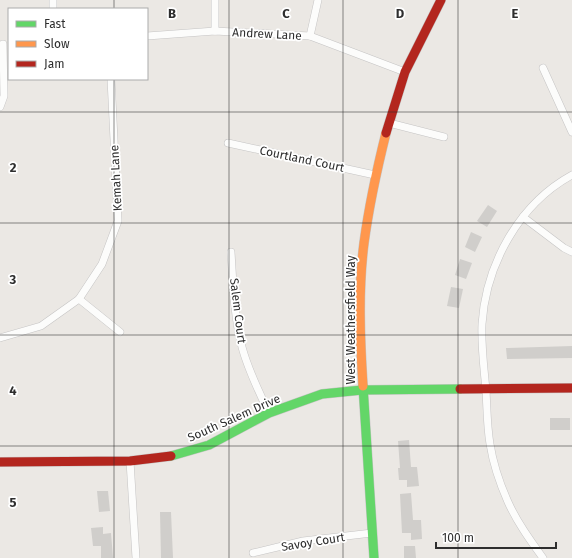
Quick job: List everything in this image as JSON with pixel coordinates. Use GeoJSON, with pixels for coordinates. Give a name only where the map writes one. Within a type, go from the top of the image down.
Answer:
{"type":"FeatureCollection","features":[{"type":"Feature","properties":{"kind":"street"},"geometry":{"type":"LineString","coordinates":[[215,0],[215,31]]}},
{"type":"Feature","properties":{"kind":"street"},"geometry":{"type":"LineString","coordinates":[[310,36],[318,0]]}},
{"type":"Feature","properties":{"kind":"street","name":"West Weathersfield Way"},"geometry":{"type":"LineString","coordinates":[[374,558],[362,390],[360,332],[361,284],[366,226],[375,175],[405,72],[441,0]]}},
{"type":"Feature","properties":{"kind":"street","name":"Andrew Lane"},"geometry":{"type":"LineString","coordinates":[[148,36],[215,31],[310,36],[405,72]]}},
{"type":"Feature","properties":{"kind":"street"},"geometry":{"type":"LineString","coordinates":[[0,107],[4,96],[4,44]]}},
{"type":"Feature","properties":{"kind":"street"},"geometry":{"type":"LineString","coordinates":[[543,68],[572,132]]}},
{"type":"Feature","properties":{"kind":"street","name":"Kemah Lane"},"geometry":{"type":"LineString","coordinates":[[0,338],[41,326],[79,299],[102,264],[118,221],[111,80]]}},
{"type":"Feature","properties":{"kind":"street"},"geometry":{"type":"LineString","coordinates":[[389,123],[444,137]]}},
{"type":"Feature","properties":{"kind":"street","name":"Courtland Court"},"geometry":{"type":"LineString","coordinates":[[228,142],[375,175]]}},
{"type":"Feature","properties":{"kind":"street"},"geometry":{"type":"LineString","coordinates":[[543,558],[516,517],[501,484],[490,445],[482,334],[485,300],[498,257],[512,231],[545,194],[572,175]]}},
{"type":"Feature","properties":{"kind":"street"},"geometry":{"type":"LineString","coordinates":[[523,217],[564,248],[572,252]]}},
{"type":"Feature","properties":{"kind":"street","name":"Salem Court"},"geometry":{"type":"LineString","coordinates":[[231,252],[237,320],[242,347],[255,383],[269,413]]}},
{"type":"Feature","properties":{"kind":"street"},"geometry":{"type":"LineString","coordinates":[[79,299],[120,332]]}},
{"type":"Feature","properties":{"kind":"street","name":"South Salem Drive"},"geometry":{"type":"LineString","coordinates":[[0,462],[130,461],[166,457],[202,448],[220,440],[269,413],[322,394],[362,390],[572,388]]}},
{"type":"Feature","properties":{"kind":"street"},"geometry":{"type":"LineString","coordinates":[[130,461],[136,558]]}},
{"type":"Feature","properties":{"kind":"street","name":"Savoy Court"},"geometry":{"type":"LineString","coordinates":[[254,553],[303,541],[372,534]]}},
{"type":"Feature","properties":{"kind":"building"},"geometry":{"type":"Polygon","coordinates":[[[488,205],[497,211],[487,227],[477,221],[488,205]]]}},
{"type":"Feature","properties":{"kind":"building"},"geometry":{"type":"Polygon","coordinates":[[[471,232],[482,237],[475,252],[465,247],[471,232]]]}},
{"type":"Feature","properties":{"kind":"building"},"geometry":{"type":"Polygon","coordinates":[[[460,259],[472,263],[466,279],[455,275],[460,259]]]}},
{"type":"Feature","properties":{"kind":"building"},"geometry":{"type":"Polygon","coordinates":[[[451,287],[463,289],[459,308],[447,306],[451,287]]]}},
{"type":"Feature","properties":{"kind":"building"},"geometry":{"type":"Polygon","coordinates":[[[572,346],[572,358],[507,359],[506,348],[572,346]]]}},
{"type":"Feature","properties":{"kind":"building"},"geometry":{"type":"Polygon","coordinates":[[[550,418],[570,418],[570,430],[550,430],[550,418]]]}},
{"type":"Feature","properties":{"kind":"building"},"geometry":{"type":"Polygon","coordinates":[[[409,440],[411,467],[417,467],[419,486],[407,487],[407,480],[399,480],[398,468],[400,468],[398,441],[409,440]]]}},
{"type":"Feature","properties":{"kind":"building"},"geometry":{"type":"Polygon","coordinates":[[[97,491],[108,491],[110,511],[99,512],[97,491]]]}},
{"type":"Feature","properties":{"kind":"building"},"geometry":{"type":"Polygon","coordinates":[[[411,493],[413,520],[421,520],[422,539],[411,540],[411,533],[402,533],[400,494],[411,493]]]}},
{"type":"Feature","properties":{"kind":"building"},"geometry":{"type":"Polygon","coordinates":[[[160,512],[171,512],[173,558],[161,558],[160,512]]]}},
{"type":"Feature","properties":{"kind":"building"},"geometry":{"type":"Polygon","coordinates":[[[103,527],[103,534],[111,533],[113,558],[101,558],[101,546],[93,546],[91,528],[103,527]]]}},
{"type":"Feature","properties":{"kind":"building"},"geometry":{"type":"Polygon","coordinates":[[[404,546],[415,546],[416,558],[404,558],[404,546]]]}},
{"type":"Feature","properties":{"kind":"traffic: fast"},"geometry":{"type":"LineString","coordinates":[[363,386],[374,558]]}},
{"type":"Feature","properties":{"kind":"traffic: fast"},"geometry":{"type":"LineString","coordinates":[[171,456],[209,445],[269,413],[322,394],[362,390],[460,389]]}},
{"type":"Feature","properties":{"kind":"traffic: slow"},"geometry":{"type":"LineString","coordinates":[[363,386],[360,314],[362,261],[376,174],[386,133]]}},
{"type":"Feature","properties":{"kind":"traffic: jam"},"geometry":{"type":"LineString","coordinates":[[386,133],[405,72],[441,0]]}},
{"type":"Feature","properties":{"kind":"traffic: jam"},"geometry":{"type":"LineString","coordinates":[[460,389],[572,388]]}},
{"type":"Feature","properties":{"kind":"traffic: jam"},"geometry":{"type":"LineString","coordinates":[[0,462],[130,461],[171,456]]}}]}
